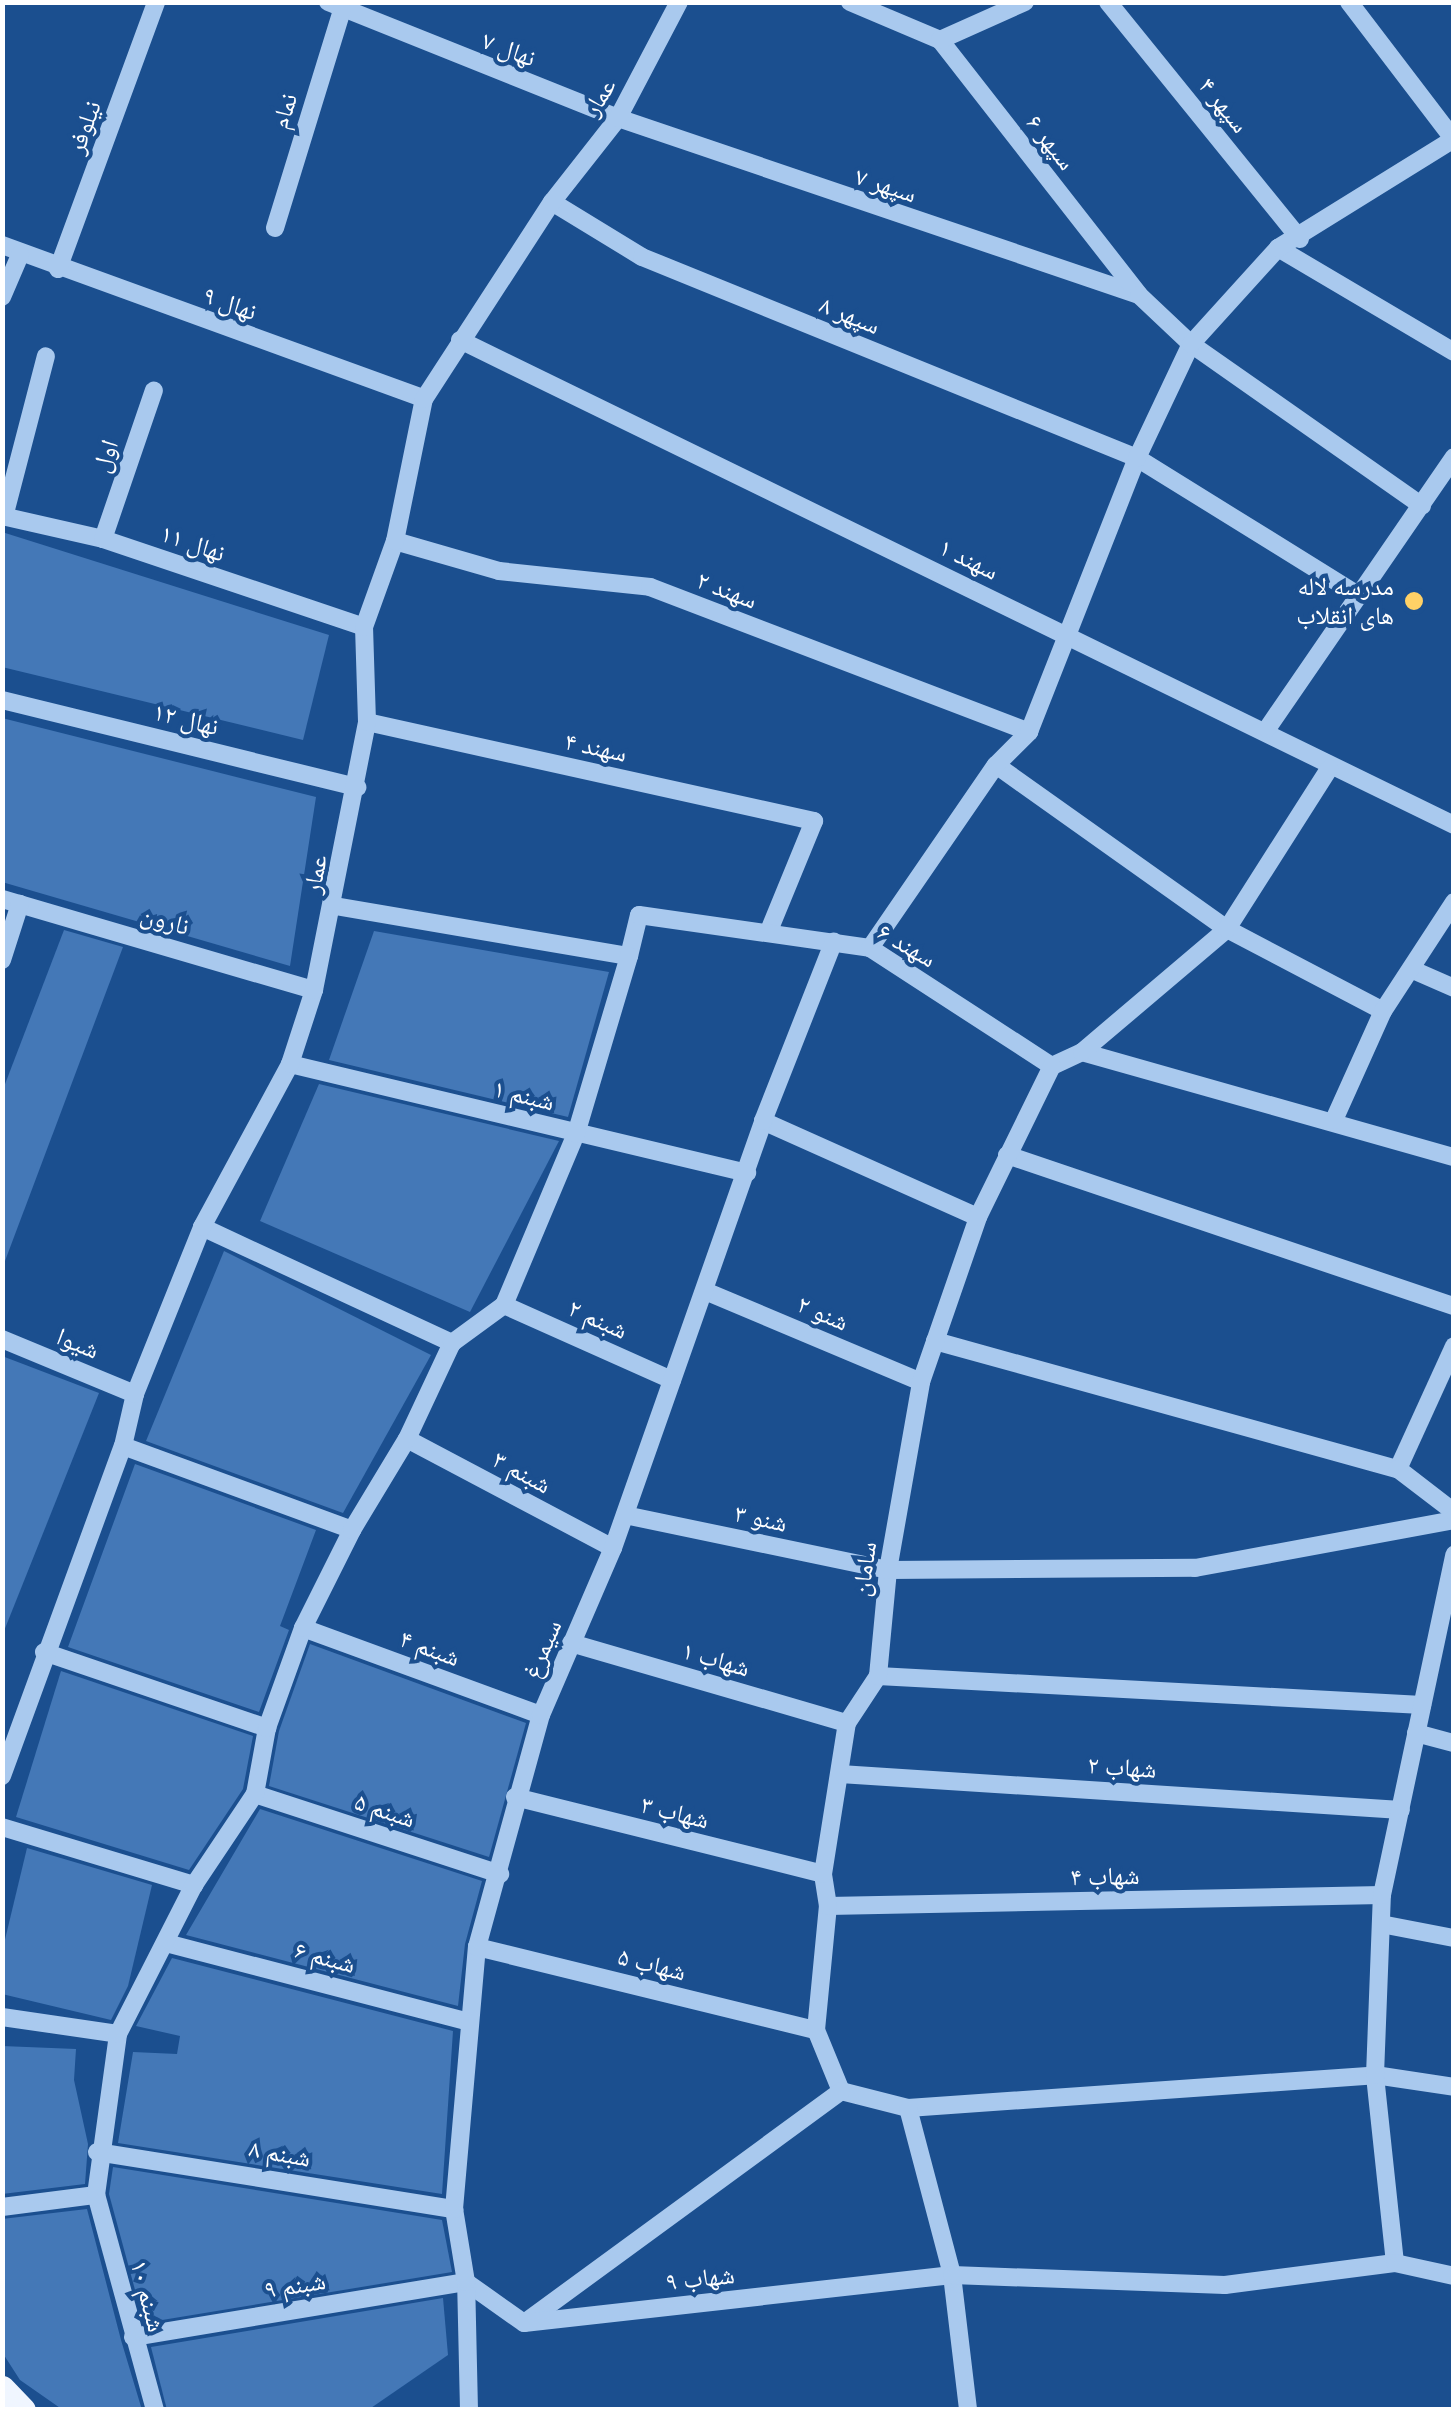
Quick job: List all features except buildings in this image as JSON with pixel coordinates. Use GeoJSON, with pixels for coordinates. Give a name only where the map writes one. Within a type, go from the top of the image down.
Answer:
{"type":"FeatureCollection","features":[{"type":"Feature","properties":{"kind":"main road"},"geometry":{"type":"LineString","coordinates":[[2,2388],[24,2410]]}},
{"type":"Feature","properties":{"kind":"street","name":"نیلوفر"},"geometry":{"type":"LineString","coordinates":[[58,268],[156,2]]}},
{"type":"Feature","properties":{"kind":"street","name":"عمار"},"geometry":{"type":"LineString","coordinates":[[2,1776],[44,1652],[123,1446],[135,1394],[202,1226],[290,1064],[314,990],[335,906],[367,722],[364,627],[395,541],[424,399],[552,202],[618,118],[679,2]]}},
{"type":"Feature","properties":{"kind":"street","name":"سپهر ۶"},"geometry":{"type":"LineString","coordinates":[[850,2],[940,40],[1139,295],[1191,344],[1422,506]]}},
{"type":"Feature","properties":{"kind":"street"},"geometry":{"type":"LineString","coordinates":[[940,40],[1025,2]]}},
{"type":"Feature","properties":{"kind":"street","name":"سپهر ۴"},"geometry":{"type":"LineString","coordinates":[[1108,2],[1300,239]]}},
{"type":"Feature","properties":{"kind":"street"},"geometry":{"type":"LineString","coordinates":[[870,948],[996,765],[1029,732],[1071,636],[1138,458],[1191,344],[1278,248],[1300,239],[1453,139],[1349,2]]}},
{"type":"Feature","properties":{"kind":"street","name":"نهال ۷"},"geometry":{"type":"LineString","coordinates":[[335,6],[618,118]]}},
{"type":"Feature","properties":{"kind":"street","name":"نمام"},"geometry":{"type":"LineString","coordinates":[[275,228],[335,6]]}},
{"type":"Feature","properties":{"kind":"street","name":"سپهر ۷"},"geometry":{"type":"LineString","coordinates":[[618,118],[1139,295]]}},
{"type":"Feature","properties":{"kind":"street","name":"سپهر ۸"},"geometry":{"type":"LineString","coordinates":[[552,202],[642,258],[1138,458],[1360,596]]}},
{"type":"Feature","properties":{"kind":"street","name":"نهال ۹"},"geometry":{"type":"LineString","coordinates":[[2,245],[20,255],[424,399]]}},
{"type":"Feature","properties":{"kind":"street"},"geometry":{"type":"LineString","coordinates":[[1278,248],[1454,352]]}},
{"type":"Feature","properties":{"kind":"street"},"geometry":{"type":"LineString","coordinates":[[2,297],[20,255]]}},
{"type":"Feature","properties":{"kind":"street","name":"سهند ۱"},"geometry":{"type":"LineString","coordinates":[[460,340],[1267,729],[1329,769],[1454,825]]}},
{"type":"Feature","properties":{"kind":"street"},"geometry":{"type":"LineString","coordinates":[[3,516],[46,356]]}},
{"type":"Feature","properties":{"kind":"street","name":"اول"},"geometry":{"type":"LineString","coordinates":[[103,539],[154,390]]}},
{"type":"Feature","properties":{"kind":"street"},"geometry":{"type":"LineString","coordinates":[[1267,729],[1454,458]]}},
{"type":"Feature","properties":{"kind":"street","name":"نهال ۱۱"},"geometry":{"type":"LineString","coordinates":[[3,516],[103,539],[364,627]]}},
{"type":"Feature","properties":{"kind":"street","name":"سهند ۲"},"geometry":{"type":"LineString","coordinates":[[395,541],[499,571],[650,587],[1029,732]]}},
{"type":"Feature","properties":{"kind":"street","name":"نهال ۱۲"},"geometry":{"type":"LineString","coordinates":[[2,700],[357,787]]}},
{"type":"Feature","properties":{"kind":"street","name":"سهند ۴"},"geometry":{"type":"LineString","coordinates":[[367,722],[814,821],[768,933]]}},
{"type":"Feature","properties":{"kind":"street"},"geometry":{"type":"LineString","coordinates":[[996,765],[1227,928],[1383,1011]]}},
{"type":"Feature","properties":{"kind":"street"},"geometry":{"type":"LineString","coordinates":[[1052,1066],[1082,1052],[1227,928],[1329,769]]}},
{"type":"Feature","properties":{"kind":"street"},"geometry":{"type":"LineString","coordinates":[[2,960],[11,901]]}},
{"type":"Feature","properties":{"kind":"street","name":"نارون"},"geometry":{"type":"LineString","coordinates":[[11,901],[314,990]]}},
{"type":"Feature","properties":{"kind":"street"},"geometry":{"type":"LineString","coordinates":[[1334,1120],[1383,1011],[1454,902]]}},
{"type":"Feature","properties":{"kind":"street"},"geometry":{"type":"LineString","coordinates":[[255,1794],[267,1728],[303,1628],[352,1530],[407,1440],[452,1342],[504,1305],[576,1134],[630,956],[335,906]]}},
{"type":"Feature","properties":{"kind":"street","name":"سهند ۶"},"geometry":{"type":"LineString","coordinates":[[630,956],[639,915],[870,948],[1052,1066]]}},
{"type":"Feature","properties":{"kind":"street","name":"سیمرغ"},"geometry":{"type":"LineString","coordinates":[[470,2410],[466,2282],[454,2209],[477,1947],[500,1874],[515,1797],[541,1715],[614,1548],[762,1121],[834,941]]}},
{"type":"Feature","properties":{"kind":"street"},"geometry":{"type":"LineString","coordinates":[[1413,970],[1454,988]]}},
{"type":"Feature","properties":{"kind":"street"},"geometry":{"type":"LineString","coordinates":[[1082,1052],[1334,1120],[1454,1157]]}},
{"type":"Feature","properties":{"kind":"street","name":"شبنم ۱"},"geometry":{"type":"LineString","coordinates":[[290,1064],[746,1173]]}},
{"type":"Feature","properties":{"kind":"street","name":"سامان"},"geometry":{"type":"LineString","coordinates":[[841,2090],[816,2030],[828,1906],[823,1874],[848,1723],[878,1676],[888,1570],[921,1382],[978,1217],[1052,1066]]}},
{"type":"Feature","properties":{"kind":"street"},"geometry":{"type":"LineString","coordinates":[[762,1121],[978,1217]]}},
{"type":"Feature","properties":{"kind":"street"},"geometry":{"type":"LineString","coordinates":[[1007,1154],[1454,1306]]}},
{"type":"Feature","properties":{"kind":"street"},"geometry":{"type":"LineString","coordinates":[[202,1226],[452,1342]]}},
{"type":"Feature","properties":{"kind":"street","name":"شنو ۲"},"geometry":{"type":"LineString","coordinates":[[705,1291],[921,1382]]}},
{"type":"Feature","properties":{"kind":"street","name":"شبنم ۲"},"geometry":{"type":"LineString","coordinates":[[504,1305],[672,1380]]}},
{"type":"Feature","properties":{"kind":"street","name":"شیوا"},"geometry":{"type":"LineString","coordinates":[[2,1339],[135,1394]]}},
{"type":"Feature","properties":{"kind":"street"},"geometry":{"type":"LineString","coordinates":[[935,1342],[1398,1469],[1454,1516]]}},
{"type":"Feature","properties":{"kind":"street"},"geometry":{"type":"LineString","coordinates":[[1398,1469],[1454,1346]]}},
{"type":"Feature","properties":{"kind":"street","name":"شبنم ۳"},"geometry":{"type":"LineString","coordinates":[[407,1440],[614,1548]]}},
{"type":"Feature","properties":{"kind":"street"},"geometry":{"type":"LineString","coordinates":[[123,1446],[352,1530]]}},
{"type":"Feature","properties":{"kind":"street","name":"شنو ۳"},"geometry":{"type":"LineString","coordinates":[[625,1516],[888,1570],[1196,1568],[1454,1516]]}},
{"type":"Feature","properties":{"kind":"street"},"geometry":{"type":"LineString","coordinates":[[1396,2263],[1375,2075],[1382,1895],[1454,1555]]}},
{"type":"Feature","properties":{"kind":"street","name":"شبنم ۴"},"geometry":{"type":"LineString","coordinates":[[303,1628],[541,1715]]}},
{"type":"Feature","properties":{"kind":"street","name":"شهاب ۱"},"geometry":{"type":"LineString","coordinates":[[571,1643],[848,1723]]}},
{"type":"Feature","properties":{"kind":"street"},"geometry":{"type":"LineString","coordinates":[[44,1652],[267,1728]]}},
{"type":"Feature","properties":{"kind":"street"},"geometry":{"type":"LineString","coordinates":[[878,1676],[1422,1705]]}},
{"type":"Feature","properties":{"kind":"street"},"geometry":{"type":"LineString","coordinates":[[1416,1733],[1454,1743]]}},
{"type":"Feature","properties":{"kind":"street","name":"شهاب ۲"},"geometry":{"type":"LineString","coordinates":[[840,1774],[1401,1810]]}},
{"type":"Feature","properties":{"kind":"street","name":"شبنم ۵"},"geometry":{"type":"LineString","coordinates":[[255,1794],[500,1874]]}},
{"type":"Feature","properties":{"kind":"street","name":"شبنم ۱۰"},"geometry":{"type":"LineString","coordinates":[[154,2410],[96,2195],[98,2152],[118,2034],[194,1885],[255,1794]]}},
{"type":"Feature","properties":{"kind":"street","name":"شهاب ۳"},"geometry":{"type":"LineString","coordinates":[[515,1797],[823,1874]]}},
{"type":"Feature","properties":{"kind":"street"},"geometry":{"type":"LineString","coordinates":[[2,1827],[194,1885]]}},
{"type":"Feature","properties":{"kind":"street","name":"شهاب ۴"},"geometry":{"type":"LineString","coordinates":[[828,1906],[1382,1895]]}},
{"type":"Feature","properties":{"kind":"street"},"geometry":{"type":"LineString","coordinates":[[1381,1924],[1454,1938]]}},
{"type":"Feature","properties":{"kind":"street","name":"شبنم ۶"},"geometry":{"type":"LineString","coordinates":[[166,1943],[469,2022]]}},
{"type":"Feature","properties":{"kind":"street","name":"شهاب ۵"},"geometry":{"type":"LineString","coordinates":[[477,1947],[816,2030]]}},
{"type":"Feature","properties":{"kind":"street"},"geometry":{"type":"LineString","coordinates":[[2,2017],[118,2034]]}},
{"type":"Feature","properties":{"kind":"street"},"geometry":{"type":"LineString","coordinates":[[466,2282],[524,2323],[841,2090],[908,2108],[1375,2075],[1454,2087]]}},
{"type":"Feature","properties":{"kind":"street"},"geometry":{"type":"LineString","coordinates":[[908,2108],[952,2275],[968,2410]]}},
{"type":"Feature","properties":{"kind":"street","name":"شبنم ۸"},"geometry":{"type":"LineString","coordinates":[[98,2152],[454,2209]]}},
{"type":"Feature","properties":{"kind":"street"},"geometry":{"type":"LineString","coordinates":[[2,2206],[96,2195]]}},
{"type":"Feature","properties":{"kind":"street","name":"شهاب ۹"},"geometry":{"type":"LineString","coordinates":[[524,2323],[952,2275],[1225,2284],[1396,2263],[1454,2276]]}},
{"type":"Feature","properties":{"kind":"street","name":"شبنم ۹"},"geometry":{"type":"LineString","coordinates":[[133,2338],[466,2282]]}},
{"type":"Feature","properties":{"kind":"place","name":"مدرسه لاله های انقلاب"},"geometry":{"type":"Point","coordinates":[1414,601]}}]}
